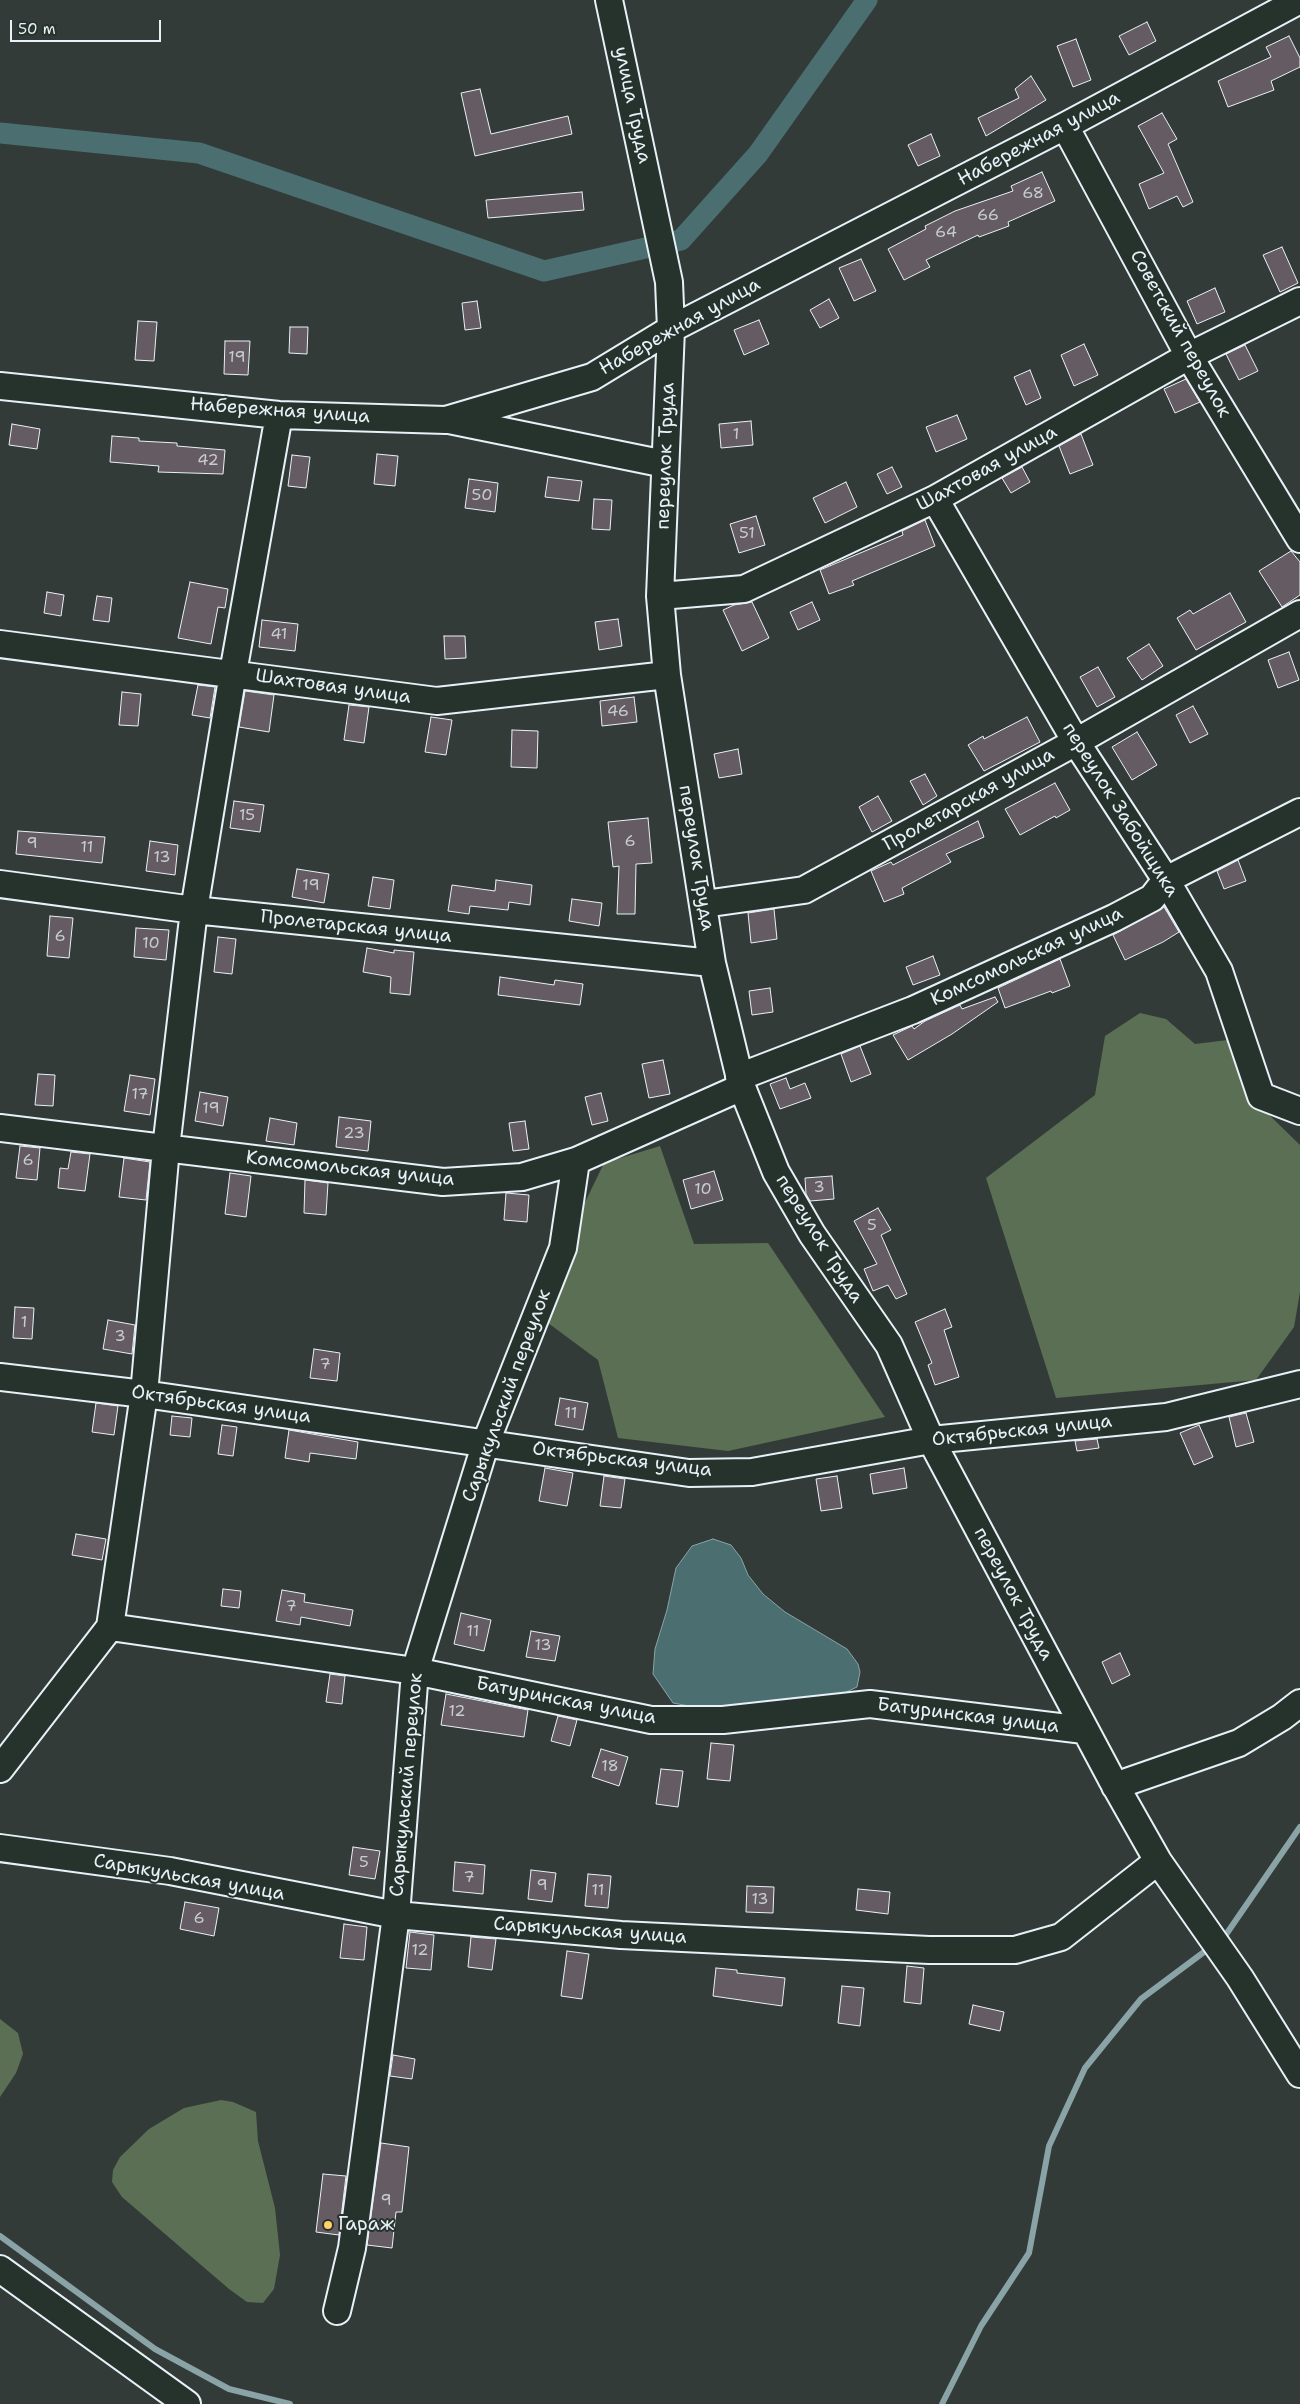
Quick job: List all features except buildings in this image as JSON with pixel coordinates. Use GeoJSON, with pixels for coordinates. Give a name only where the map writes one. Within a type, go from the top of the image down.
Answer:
{"type":"FeatureCollection","features":[{"type":"Feature","properties":{"kind":"street","name":"улица Труда"},"geometry":{"type":"LineString","coordinates":[[609,0],[669,282]]}},
{"type":"Feature","properties":{"kind":"street","name":"Набережная улица"},"geometry":{"type":"LineString","coordinates":[[0,386],[280,415],[446,420],[592,377],[670,328],[1065,126],[1300,0]]}},
{"type":"Feature","properties":{"kind":"street","name":"Советский переулок"},"geometry":{"type":"LineString","coordinates":[[1065,126],[1189,356],[1300,538]]}},
{"type":"Feature","properties":{"kind":"street","name":"переулок Труда"},"geometry":{"type":"LineString","coordinates":[[669,282],[670,328],[660,596],[667,675],[712,963],[741,1082],[776,1172],[812,1234],[889,1345],[931,1440],[1115,1786],[1158,1861],[1240,1978],[1300,2074]]}},
{"type":"Feature","properties":{"kind":"street","name":"Шахтовая улица"},"geometry":{"type":"LineString","coordinates":[[660,596],[744,589],[935,499],[1189,356],[1300,301]]}},
{"type":"Feature","properties":{"kind":"street"},"geometry":{"type":"LineString","coordinates":[[0,1769],[110,1627],[144,1394],[166,1148],[194,910],[233,673],[280,415]]}},
{"type":"Feature","properties":{"kind":"street"},"geometry":{"type":"LineString","coordinates":[[446,420],[665,464]]}},
{"type":"Feature","properties":{"kind":"street","name":"переулок Забойщика"},"geometry":{"type":"LineString","coordinates":[[935,499],[1076,742],[1166,880],[1219,971],[1261,1096],[1300,1111]]}},
{"type":"Feature","properties":{"kind":"street","name":"Пролетарская улица"},"geometry":{"type":"LineString","coordinates":[[704,904],[804,890],[1076,742],[1300,614]]}},
{"type":"Feature","properties":{"kind":"street","name":"Шахтовая улица"},"geometry":{"type":"LineString","coordinates":[[0,644],[438,700],[667,675]]}},
{"type":"Feature","properties":{"kind":"street","name":"Комсомольская улица"},"geometry":{"type":"LineString","coordinates":[[0,1128],[444,1182],[522,1177],[576,1161],[741,1082],[913,1010],[1114,918],[1152,898],[1166,880],[1300,812]]}},
{"type":"Feature","properties":{"kind":"street","name":"Пролетарская улица"},"geometry":{"type":"LineString","coordinates":[[0,884],[194,910],[712,963]]}},
{"type":"Feature","properties":{"kind":"street","name":"Сарыкульский переулок"},"geometry":{"type":"LineString","coordinates":[[337,2311],[352,2248],[396,1915],[415,1671],[486,1442],[563,1248],[576,1161]]}},
{"type":"Feature","properties":{"kind":"street","name":"Октябрьская улица"},"geometry":{"type":"LineString","coordinates":[[0,1378],[144,1394],[689,1472],[752,1472],[931,1440],[1166,1417],[1300,1384]]}},
{"type":"Feature","properties":{"kind":"street","name":"Батуринская улица"},"geometry":{"type":"LineString","coordinates":[[110,1627],[415,1671],[651,1720],[723,1720],[870,1704],[1084,1730]]}},
{"type":"Feature","properties":{"kind":"street"},"geometry":{"type":"LineString","coordinates":[[1115,1786],[1239,1743],[1282,1717],[1300,1702]]}},
{"type":"Feature","properties":{"kind":"street","name":"Сарыкульская улица"},"geometry":{"type":"LineString","coordinates":[[0,1848],[170,1871],[396,1915],[622,1936],[930,1950],[1015,1950],[1060,1937],[1158,1861]]}},
{"type":"Feature","properties":{"kind":"street"},"geometry":{"type":"LineString","coordinates":[[0,2269],[187,2404]]}},
{"type":"Feature","properties":{"kind":"green space"},"geometry":{"type":"Polygon","coordinates":[[[1140,1013],[1166,1019],[1195,1044],[1228,1040],[1258,1104],[1300,1145],[1300,1292],[1294,1327],[1256,1380],[1056,1398],[986,1178],[1095,1095],[1105,1036],[1140,1013]]]}},
{"type":"Feature","properties":{"kind":"green space"},"geometry":{"type":"Polygon","coordinates":[[[660,1146],[694,1244],[768,1243],[885,1417],[728,1451],[618,1438],[598,1360],[544,1320],[576,1221],[604,1163],[660,1146]]]}},
{"type":"Feature","properties":{"kind":"green space"},"geometry":{"type":"Polygon","coordinates":[[[0,2019],[18,2033],[23,2054],[16,2073],[0,2097],[0,2019]]]}},
{"type":"Feature","properties":{"kind":"green space"},"geometry":{"type":"Polygon","coordinates":[[[221,2100],[233,2102],[256,2112],[258,2141],[275,2208],[280,2255],[274,2289],[263,2303],[247,2302],[229,2289],[122,2197],[112,2182],[113,2170],[120,2157],[149,2129],[184,2108],[221,2100]]]}},
{"type":"Feature","properties":{"kind":"water"},"geometry":{"type":"Polygon","coordinates":[[[713,1539],[731,1545],[741,1558],[748,1575],[763,1594],[785,1612],[847,1649],[858,1664],[860,1672],[857,1687],[838,1696],[717,1711],[673,1703],[653,1674],[655,1649],[667,1610],[676,1568],[692,1546],[713,1539]]]}},
{"type":"Feature","properties":{"kind":"waterway"},"geometry":{"type":"LineString","coordinates":[[0,133],[199,153],[544,271],[681,240],[758,154],[867,0]]}},
{"type":"Feature","properties":{"kind":"waterway"},"geometry":{"type":"LineString","coordinates":[[1220,1940],[1225,1936],[1300,1827]]}},
{"type":"Feature","properties":{"kind":"waterway"},"geometry":{"type":"LineString","coordinates":[[942,2404],[981,2326],[1029,2253],[1049,2146],[1085,2068],[1141,1999],[1212,1946]]}},
{"type":"Feature","properties":{"kind":"waterway"},"geometry":{"type":"LineString","coordinates":[[0,2236],[155,2349],[229,2389],[290,2404]]}},
{"type":"Feature","properties":{"kind":"place","name":"Гараж"},"geometry":{"type":"Point","coordinates":[328,2225]}}]}
